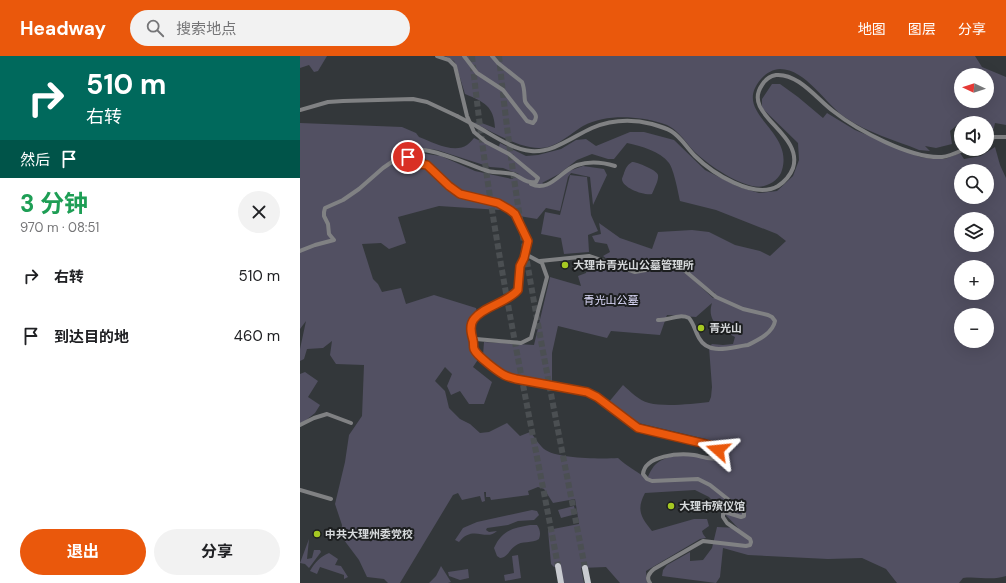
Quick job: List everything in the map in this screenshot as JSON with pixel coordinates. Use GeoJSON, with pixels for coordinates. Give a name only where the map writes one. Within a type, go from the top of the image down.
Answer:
{"type":"FeatureCollection","features":[{"type":"Feature","properties":{"kind":"main road"},"geometry":{"type":"LineString","coordinates":[[558,566],[561,583]]}},
{"type":"Feature","properties":{"kind":"main road"},"geometry":{"type":"LineString","coordinates":[[585,568],[588,583]]}},
{"type":"Feature","properties":{"kind":"street"},"geometry":{"type":"LineString","coordinates":[[437,56],[449,60],[456,67],[464,108],[470,125],[476,134],[509,154],[538,177],[536,182],[529,183]]}},
{"type":"Feature","properties":{"kind":"street"},"geometry":{"type":"LineString","coordinates":[[464,56],[477,73],[503,90],[528,122],[532,123],[536,115],[526,102],[522,82],[498,63],[492,56]]}},
{"type":"Feature","properties":{"kind":"street"},"geometry":{"type":"LineString","coordinates":[[300,110],[319,104],[343,100],[413,99],[427,102],[514,146],[525,150],[543,150],[558,145],[602,125],[622,120],[640,121],[672,131],[704,164],[722,176],[750,189],[760,190],[778,186],[792,171],[794,161],[793,152],[788,140],[764,114],[758,103],[758,96],[761,86],[766,79],[776,75],[795,80],[843,119],[877,139],[924,156],[945,157],[954,153]]}},
{"type":"Feature","properties":{"kind":"street"},"geometry":{"type":"LineString","coordinates":[[493,145],[496,137]]}},
{"type":"Feature","properties":{"kind":"street"},"geometry":{"type":"LineString","coordinates":[[994,137],[1006,137]]}},
{"type":"Feature","properties":{"kind":"street"},"geometry":{"type":"LineString","coordinates":[[408,157],[412,150],[435,151],[487,171],[514,175],[536,186],[547,185],[568,170],[581,164],[595,162],[614,166]]}},
{"type":"Feature","properties":{"kind":"street"},"geometry":{"type":"LineString","coordinates":[[300,251],[334,240],[329,234],[328,224],[324,216],[325,208],[347,198],[383,168],[399,157],[408,157]]}},
{"type":"Feature","properties":{"kind":"street"},"geometry":{"type":"LineString","coordinates":[[408,157],[409,161],[412,163],[427,165],[449,186],[460,194],[498,203],[514,213],[528,239],[526,252],[520,266],[518,290],[513,295],[474,318],[471,323],[476,351],[494,368],[506,376],[516,379],[587,392],[597,397],[638,428],[717,448],[718,456],[713,459],[687,455],[672,455],[654,460],[648,464],[643,474],[651,480],[698,479],[710,485],[744,512],[744,516],[741,518],[725,512],[723,517],[726,523],[750,539],[751,544],[747,546],[710,541],[700,542],[654,570],[648,575],[648,580],[650,583]]}},
{"type":"Feature","properties":{"kind":"street"},"geometry":{"type":"LineString","coordinates":[[474,342],[476,339],[482,339],[521,343],[531,338],[547,279],[544,265],[540,261],[529,256],[526,252]]}},
{"type":"Feature","properties":{"kind":"street"},"geometry":{"type":"LineString","coordinates":[[540,261],[589,256],[635,272],[662,266],[676,267],[684,270],[716,297],[743,309],[768,315],[775,320],[773,327],[769,332],[748,345],[718,349],[710,348],[703,343],[699,338],[690,318],[684,316],[674,316],[666,320],[658,320]]}},
{"type":"Feature","properties":{"kind":"street"},"geometry":{"type":"LineString","coordinates":[[300,425],[314,418],[327,414],[351,423]]}},
{"type":"Feature","properties":{"kind":"street"},"geometry":{"type":"LineString","coordinates":[[300,490],[331,499]]}},
{"type":"Feature","properties":{"kind":"green space"},"geometry":{"type":"Polygon","coordinates":[[[300,56],[327,56],[318,71],[314,72],[309,65],[300,68],[300,56]]]}},
{"type":"Feature","properties":{"kind":"green space"},"geometry":{"type":"Polygon","coordinates":[[[445,56],[975,56],[982,67],[984,68],[954,68],[954,108],[994,108],[994,72],[1006,77],[1006,125],[995,123],[994,128],[994,116],[954,116],[954,128],[950,131],[952,144],[936,148],[925,146],[930,151],[919,150],[872,132],[854,123],[838,112],[807,81],[789,71],[780,69],[775,70],[761,79],[754,91],[753,102],[758,112],[780,143],[783,156],[782,170],[778,178],[770,184],[756,187],[738,181],[710,165],[693,150],[677,132],[667,125],[642,119],[622,117],[602,119],[592,122],[583,126],[552,146],[532,148],[515,143],[474,123],[479,122],[495,128],[493,115],[487,106],[483,102],[465,94],[454,61],[445,56]]]}},
{"type":"Feature","properties":{"kind":"green space","name":"青光山公墓"},"geometry":{"type":"Polygon","coordinates":[[[772,84],[780,84],[823,118],[827,113],[855,130],[920,157],[945,159],[954,155],[962,156],[964,159],[981,156],[994,156],[995,147],[1000,165],[1006,178],[1006,576],[995,578],[963,578],[959,583],[897,583],[886,569],[862,558],[828,559],[748,555],[723,548],[720,577],[716,583],[662,576],[663,570],[667,565],[690,552],[690,561],[703,560],[712,548],[717,527],[738,528],[709,497],[695,490],[645,493],[640,509],[645,522],[652,531],[694,519],[707,519],[709,526],[702,531],[706,538],[700,539],[646,571],[647,583],[620,583],[606,567],[581,568],[584,583],[563,583],[560,565],[554,567],[551,564],[548,530],[579,524],[575,499],[553,503],[544,489],[538,487],[528,491],[529,495],[491,500],[490,497],[486,497],[486,492],[484,492],[485,501],[482,502],[480,496],[462,500],[458,493],[453,495],[400,583],[388,583],[384,579],[367,577],[359,560],[341,536],[342,525],[335,504],[345,462],[349,435],[362,416],[364,365],[336,364],[330,355],[332,341],[323,348],[307,349],[304,359],[300,361],[300,349],[306,321],[300,329],[300,123],[402,127],[416,133],[419,137],[450,148],[462,147],[474,138],[498,149],[500,143],[526,156],[538,155],[561,149],[576,140],[586,139],[596,146],[630,132],[644,132],[674,140],[705,170],[739,187],[759,193],[777,191],[793,176],[799,160],[798,143],[762,108],[762,99],[772,84]],[[627,143],[614,159],[608,159],[592,154],[577,160],[559,174],[542,183],[548,186],[569,171],[583,166],[604,169],[607,175],[593,205],[590,177],[571,173],[568,177],[560,211],[546,208],[537,219],[519,216],[507,204],[477,197],[458,188],[431,165],[420,153],[441,156],[475,171],[512,179],[519,174],[503,168],[490,167],[437,150],[416,147],[404,154],[403,160],[409,164],[426,168],[431,171],[446,188],[452,192],[470,200],[498,207],[500,210],[439,206],[398,217],[406,243],[389,249],[381,243],[362,244],[373,279],[378,284],[382,292],[401,288],[406,304],[434,295],[476,308],[477,312],[469,324],[468,335],[471,346],[479,358],[473,367],[492,382],[484,404],[469,404],[460,391],[451,395],[447,386],[452,374],[445,367],[435,381],[445,391],[449,408],[460,419],[470,424],[480,433],[489,432],[507,423],[520,436],[530,432],[544,449],[558,455],[580,458],[618,458],[624,464],[647,479],[655,465],[666,458],[688,456],[717,458],[719,450],[714,444],[706,439],[634,422],[608,403],[623,385],[638,398],[649,403],[670,405],[709,402],[712,387],[709,347],[712,344],[733,344],[735,337],[720,328],[713,320],[711,315],[712,303],[696,317],[667,315],[660,335],[611,331],[607,338],[558,326],[552,353],[552,383],[525,379],[503,373],[483,355],[484,342],[534,345],[550,277],[581,286],[578,276],[586,273],[587,270],[576,259],[589,258],[632,273],[658,267],[627,269],[612,263],[603,256],[610,252],[607,244],[595,242],[592,236],[601,234],[599,223],[620,238],[652,249],[658,232],[692,230],[709,232],[735,245],[760,251],[770,256],[786,241],[777,234],[716,210],[680,201],[676,181],[669,163],[661,155],[655,152],[644,147],[627,143]],[[658,267],[674,268],[684,272],[678,269],[671,267],[658,267]],[[688,275],[713,298],[715,293],[688,275]]]}},
{"type":"Feature","properties":{"kind":"green space"},"geometry":{"type":"Polygon","coordinates":[[[632,162],[638,163],[657,173],[658,179],[652,194],[644,194],[634,191],[623,182],[622,178],[625,170],[632,162]]]}},
{"type":"Feature","properties":{"kind":"green space"},"geometry":{"type":"Polygon","coordinates":[[[570,175],[587,177],[591,215],[598,231],[588,235],[589,252],[564,254],[561,238],[541,234],[545,212],[560,215],[570,175]]]}},
{"type":"Feature","properties":{"kind":"green space"},"geometry":{"type":"Polygon","coordinates":[[[305,372],[318,381],[308,397],[320,405],[315,413],[300,425],[300,374],[305,372]]]}},
{"type":"Feature","properties":{"kind":"green space"},"geometry":{"type":"Polygon","coordinates":[[[574,506],[576,514],[561,518],[558,510],[574,506]]]}},
{"type":"Feature","properties":{"kind":"green space"},"geometry":{"type":"Polygon","coordinates":[[[532,510],[537,511],[539,515],[534,520],[518,521],[508,525],[487,528],[486,530],[489,532],[497,531],[488,535],[469,534],[459,542],[455,540],[463,528],[477,522],[532,510]]]}},
{"type":"Feature","properties":{"kind":"green space"},"geometry":{"type":"Polygon","coordinates":[[[537,525],[540,533],[539,539],[518,544],[507,555],[500,558],[497,556],[494,548],[504,534],[518,527],[537,525]]]}},
{"type":"Feature","properties":{"kind":"green space"},"geometry":{"type":"Polygon","coordinates":[[[309,539],[307,559],[312,558],[314,550],[320,550],[321,552],[309,568],[305,564],[300,563],[309,539]]]}},
{"type":"Feature","properties":{"kind":"green space"},"geometry":{"type":"Polygon","coordinates":[[[329,553],[338,559],[335,565],[341,566],[348,577],[344,579],[344,575],[320,567],[317,574],[310,571],[318,560],[329,553]]]}},
{"type":"Feature","properties":{"kind":"green space"},"geometry":{"type":"Polygon","coordinates":[[[518,555],[521,578],[505,581],[504,575],[514,573],[512,556],[518,555]]]}},
{"type":"Feature","properties":{"kind":"green space"},"geometry":{"type":"Polygon","coordinates":[[[441,566],[451,582],[429,583],[436,576],[441,566]]]}},
{"type":"Feature","properties":{"kind":"green space"},"geometry":{"type":"Polygon","coordinates":[[[468,569],[469,578],[460,580],[449,576],[448,572],[468,569]]]}},
{"type":"Feature","properties":{"kind":"tunnel"},"geometry":{"type":"LineString","coordinates":[[472,56],[479,120],[498,248],[558,566]]}},
{"type":"Feature","properties":{"kind":"tunnel"},"geometry":{"type":"LineString","coordinates":[[499,56],[506,121],[525,249],[585,568]]}},
{"type":"Feature","properties":{"kind":"place","name":"大理市青光山公墓管理所"},"geometry":{"type":"Point","coordinates":[565,265]}},
{"type":"Feature","properties":{"kind":"place","name":"青光山"},"geometry":{"type":"Point","coordinates":[701,328]}},
{"type":"Feature","properties":{"kind":"place","name":"大理市殡仪馆"},"geometry":{"type":"Point","coordinates":[671,506]}},
{"type":"Feature","properties":{"kind":"place","name":"中共大理州委党校"},"geometry":{"type":"Point","coordinates":[317,534]}},
{"type":"Feature","properties":{"kind":"route"},"geometry":{"type":"LineString","coordinates":[[408,157],[408,160],[412,163],[427,165],[434,170],[456,192],[500,204],[510,210],[517,216],[528,239],[526,252],[520,266],[519,289],[517,292],[474,318],[471,323],[474,349],[483,358],[508,377],[587,392],[597,397],[638,428],[696,443],[714,446],[718,450]]}}]}
